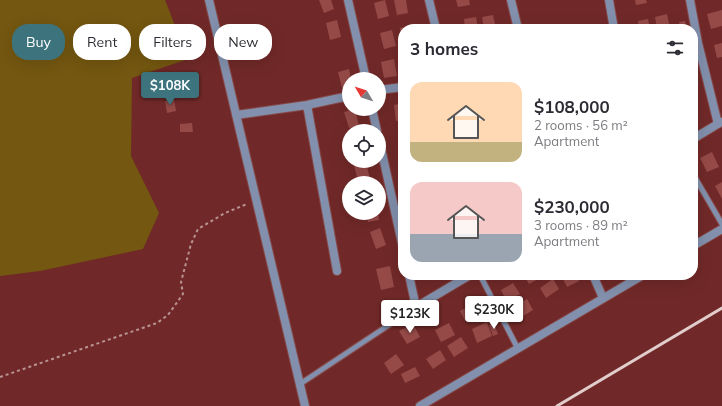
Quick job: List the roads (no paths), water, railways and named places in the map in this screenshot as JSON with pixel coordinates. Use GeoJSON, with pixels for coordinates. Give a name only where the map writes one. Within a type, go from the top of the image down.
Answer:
{"type":"FeatureCollection","features":[{"type":"Feature","properties":{"kind":"street"},"geometry":{"type":"LineString","coordinates":[[209,0],[305,406]]}},
{"type":"Feature","properties":{"kind":"street"},"geometry":{"type":"LineString","coordinates":[[348,0],[364,72]]}},
{"type":"Feature","properties":{"kind":"street"},"geometry":{"type":"LineString","coordinates":[[429,0],[435,24]]}},
{"type":"Feature","properties":{"kind":"street"},"geometry":{"type":"LineString","coordinates":[[511,0],[517,24]]}},
{"type":"Feature","properties":{"kind":"street"},"geometry":{"type":"LineString","coordinates":[[609,0],[613,24]]}},
{"type":"Feature","properties":{"kind":"street"},"geometry":{"type":"LineString","coordinates":[[690,0],[694,24]]}},
{"type":"Feature","properties":{"kind":"street"},"geometry":{"type":"LineString","coordinates":[[698,43],[720,123],[698,136]]}},
{"type":"Feature","properties":{"kind":"street"},"geometry":{"type":"LineString","coordinates":[[386,89],[398,88]]}},
{"type":"Feature","properties":{"kind":"street"},"geometry":{"type":"LineString","coordinates":[[236,115],[307,105],[342,98]]}},
{"type":"Feature","properties":{"kind":"street"},"geometry":{"type":"LineString","coordinates":[[307,105],[337,271]]}},
{"type":"Feature","properties":{"kind":"street"},"geometry":{"type":"LineString","coordinates":[[385,168],[398,225]]}},
{"type":"Feature","properties":{"kind":"street"},"geometry":{"type":"LineString","coordinates":[[698,243],[722,229]]}},
{"type":"Feature","properties":{"kind":"street"},"geometry":{"type":"LineString","coordinates":[[410,280],[416,307],[462,280]]}},
{"type":"Feature","properties":{"kind":"street"},"geometry":{"type":"LineString","coordinates":[[595,280],[603,298]]}},
{"type":"Feature","properties":{"kind":"street"},"geometry":{"type":"LineString","coordinates":[[420,406],[634,280]]}},
{"type":"Feature","properties":{"kind":"lane"},"geometry":{"type":"LineString","coordinates":[[698,183],[722,224]]}},
{"type":"Feature","properties":{"kind":"lane"},"geometry":{"type":"LineString","coordinates":[[483,280],[518,349]]}},
{"type":"Feature","properties":{"kind":"lane"},"geometry":{"type":"LineString","coordinates":[[300,384],[416,307]]}},
{"type":"Feature","properties":{"kind":"railway"},"geometry":{"type":"LineString","coordinates":[[557,406],[722,308]]}}]}
